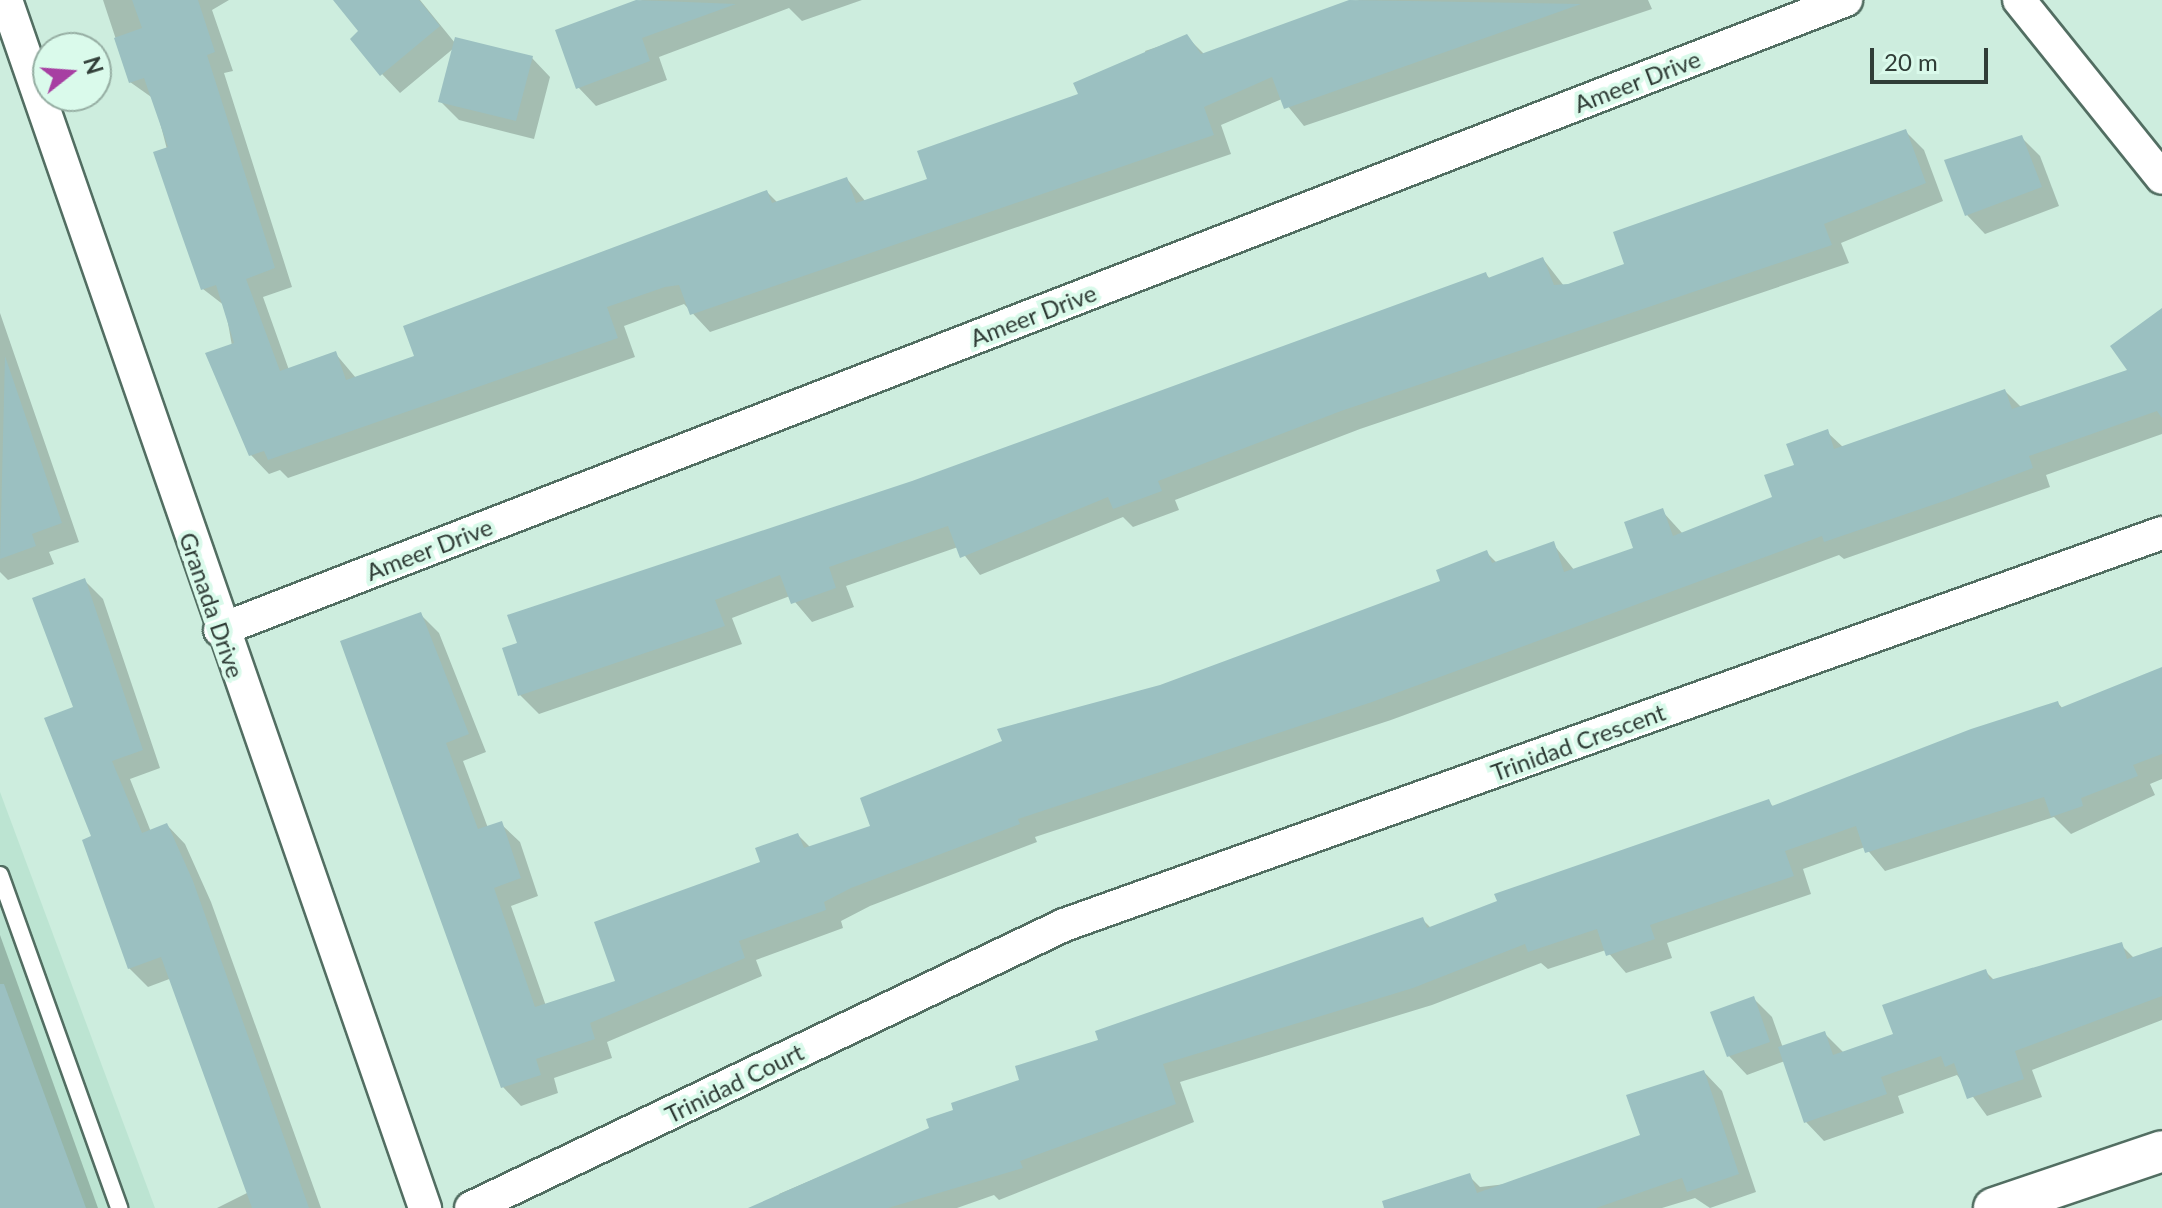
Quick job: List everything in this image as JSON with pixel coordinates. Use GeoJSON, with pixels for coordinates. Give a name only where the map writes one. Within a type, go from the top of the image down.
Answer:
{"type":"FeatureCollection","features":[{"type":"Feature","properties":{"kind":"street","name":"Ameer Drive"},"geometry":{"type":"LineString","coordinates":[[220,630],[1846,0]]}},
{"type":"Feature","properties":{"kind":"street"},"geometry":{"type":"LineString","coordinates":[[2019,0],[2162,178]]}},
{"type":"Feature","properties":{"kind":"street","name":"Granada Drive"},"geometry":{"type":"LineString","coordinates":[[6,14],[425,1208]]}},
{"type":"Feature","properties":{"kind":"street","name":"Trinidad Crescent"},"geometry":{"type":"LineString","coordinates":[[997,957],[1064,925],[2162,533]]}},
{"type":"Feature","properties":{"kind":"street","name":"Trinidad Court"},"geometry":{"type":"LineString","coordinates":[[471,1208],[997,957]]}},
{"type":"Feature","properties":{"kind":"street"},"geometry":{"type":"LineString","coordinates":[[1994,1208],[2162,1151]]}},
{"type":"Feature","properties":{"kind":"lane"},"geometry":{"type":"LineString","coordinates":[[0,875],[119,1208]]}},
{"type":"Feature","properties":{"kind":"shaded area"},"geometry":{"type":"Polygon","coordinates":[[[0,792],[155,1208],[0,1208],[0,792]]]}},
{"type":"Feature","properties":{"kind":"building"},"geometry":{"type":"Polygon","coordinates":[[[132,0],[198,0],[215,52],[207,55],[275,268],[246,279],[280,371],[336,351],[346,380],[414,356],[403,326],[767,190],[772,203],[847,177],[856,203],[927,179],[917,151],[1078,94],[1073,83],[1187,34],[1201,54],[1349,0],[1581,4],[1284,109],[1272,77],[1204,107],[1214,135],[690,315],[679,285],[607,307],[618,338],[268,460],[264,451],[249,456],[205,353],[234,343],[216,285],[201,290],[153,152],[168,147],[144,78],[129,83],[114,38],[142,28],[132,0]]]}},
{"type":"Feature","properties":{"kind":"building"},"geometry":{"type":"Polygon","coordinates":[[[333,0],[419,0],[440,26],[380,76],[350,39],[358,31],[333,0]]]}},
{"type":"Feature","properties":{"kind":"building"},"geometry":{"type":"Polygon","coordinates":[[[636,0],[736,4],[642,38],[650,61],[576,89],[555,30],[636,0]]]}},
{"type":"Feature","properties":{"kind":"building"},"geometry":{"type":"Polygon","coordinates":[[[455,37],[533,56],[516,121],[438,102],[455,37]]]}},
{"type":"Feature","properties":{"kind":"building"},"geometry":{"type":"Polygon","coordinates":[[[1906,129],[1926,183],[1824,224],[1832,245],[1341,411],[1158,481],[1162,491],[1113,509],[1108,497],[960,558],[948,526],[829,567],[836,588],[791,604],[780,575],[715,600],[725,626],[518,696],[502,648],[517,643],[507,615],[912,481],[1486,272],[1488,278],[1543,257],[1554,285],[1568,284],[1624,264],[1613,232],[1906,129]]]}},
{"type":"Feature","properties":{"kind":"building"},"geometry":{"type":"Polygon","coordinates":[[[2022,135],[2042,187],[1965,216],[1944,160],[2022,135]]]}},
{"type":"Feature","properties":{"kind":"building"},"geometry":{"type":"Polygon","coordinates":[[[2162,308],[2162,418],[2157,411],[2029,456],[2033,468],[1947,500],[1824,542],[1822,536],[1372,702],[1018,819],[1020,824],[851,888],[824,902],[826,910],[739,941],[745,958],[590,1023],[595,1039],[536,1059],[541,1075],[501,1088],[340,641],[421,612],[469,734],[446,743],[478,829],[502,821],[521,878],[494,888],[535,1007],[615,981],[594,922],[760,862],[755,848],[798,833],[804,848],[870,826],[860,798],[1002,741],[997,729],[1160,685],[1440,581],[1436,570],[1487,550],[1492,563],[1554,541],[1564,572],[1633,548],[1624,522],[1663,508],[1673,536],[1772,497],[1764,475],[1794,465],[1786,444],[1828,429],[1834,449],[2005,389],[2012,409],[2127,370],[2110,346],[2162,308]]]}},
{"type":"Feature","properties":{"kind":"building"},"geometry":{"type":"Polygon","coordinates":[[[5,356],[62,523],[32,534],[36,546],[0,559],[5,356]]]}},
{"type":"Feature","properties":{"kind":"building"},"geometry":{"type":"Polygon","coordinates":[[[85,578],[143,750],[112,761],[142,833],[167,823],[193,881],[309,1208],[252,1208],[161,957],[128,969],[82,840],[91,836],[44,718],[73,707],[32,598],[85,578]]]}},
{"type":"Feature","properties":{"kind":"building"},"geometry":{"type":"Polygon","coordinates":[[[2162,667],[2162,754],[2133,765],[2138,776],[2081,798],[2083,806],[2051,817],[2044,797],[1865,853],[1856,826],[1785,851],[1794,876],[1650,925],[1655,939],[1606,956],[1597,929],[1528,952],[1525,944],[1413,988],[1163,1064],[1176,1104],[1020,1161],[1023,1168],[888,1208],[748,1208],[929,1128],[926,1119],[953,1110],[951,1103],[1019,1080],[1015,1066],[1098,1040],[1095,1031],[1423,917],[1427,928],[1497,901],[1494,894],[1769,799],[1772,806],[1971,729],[2058,701],[2060,708],[2162,667]]]}},
{"type":"Feature","properties":{"kind":"building"},"geometry":{"type":"Polygon","coordinates":[[[2122,942],[2127,959],[2162,947],[2162,996],[2015,1051],[2024,1079],[1967,1099],[1954,1063],[1945,1067],[1941,1056],[1881,1077],[1887,1094],[1804,1123],[1778,1047],[1825,1031],[1833,1055],[1893,1034],[1882,1005],[1986,969],[1990,980],[2122,942]]]}},
{"type":"Feature","properties":{"kind":"building"},"geometry":{"type":"Polygon","coordinates":[[[0,984],[4,984],[86,1208],[0,1208],[0,984]]]}},
{"type":"Feature","properties":{"kind":"building"},"geometry":{"type":"Polygon","coordinates":[[[1754,996],[1770,1042],[1727,1057],[1710,1012],[1754,996]]]}},
{"type":"Feature","properties":{"kind":"building"},"geometry":{"type":"Polygon","coordinates":[[[1704,1070],[1739,1174],[1687,1192],[1682,1178],[1596,1208],[1384,1208],[1382,1201],[1470,1173],[1477,1193],[1640,1135],[1626,1095],[1704,1070]]]}}]}
